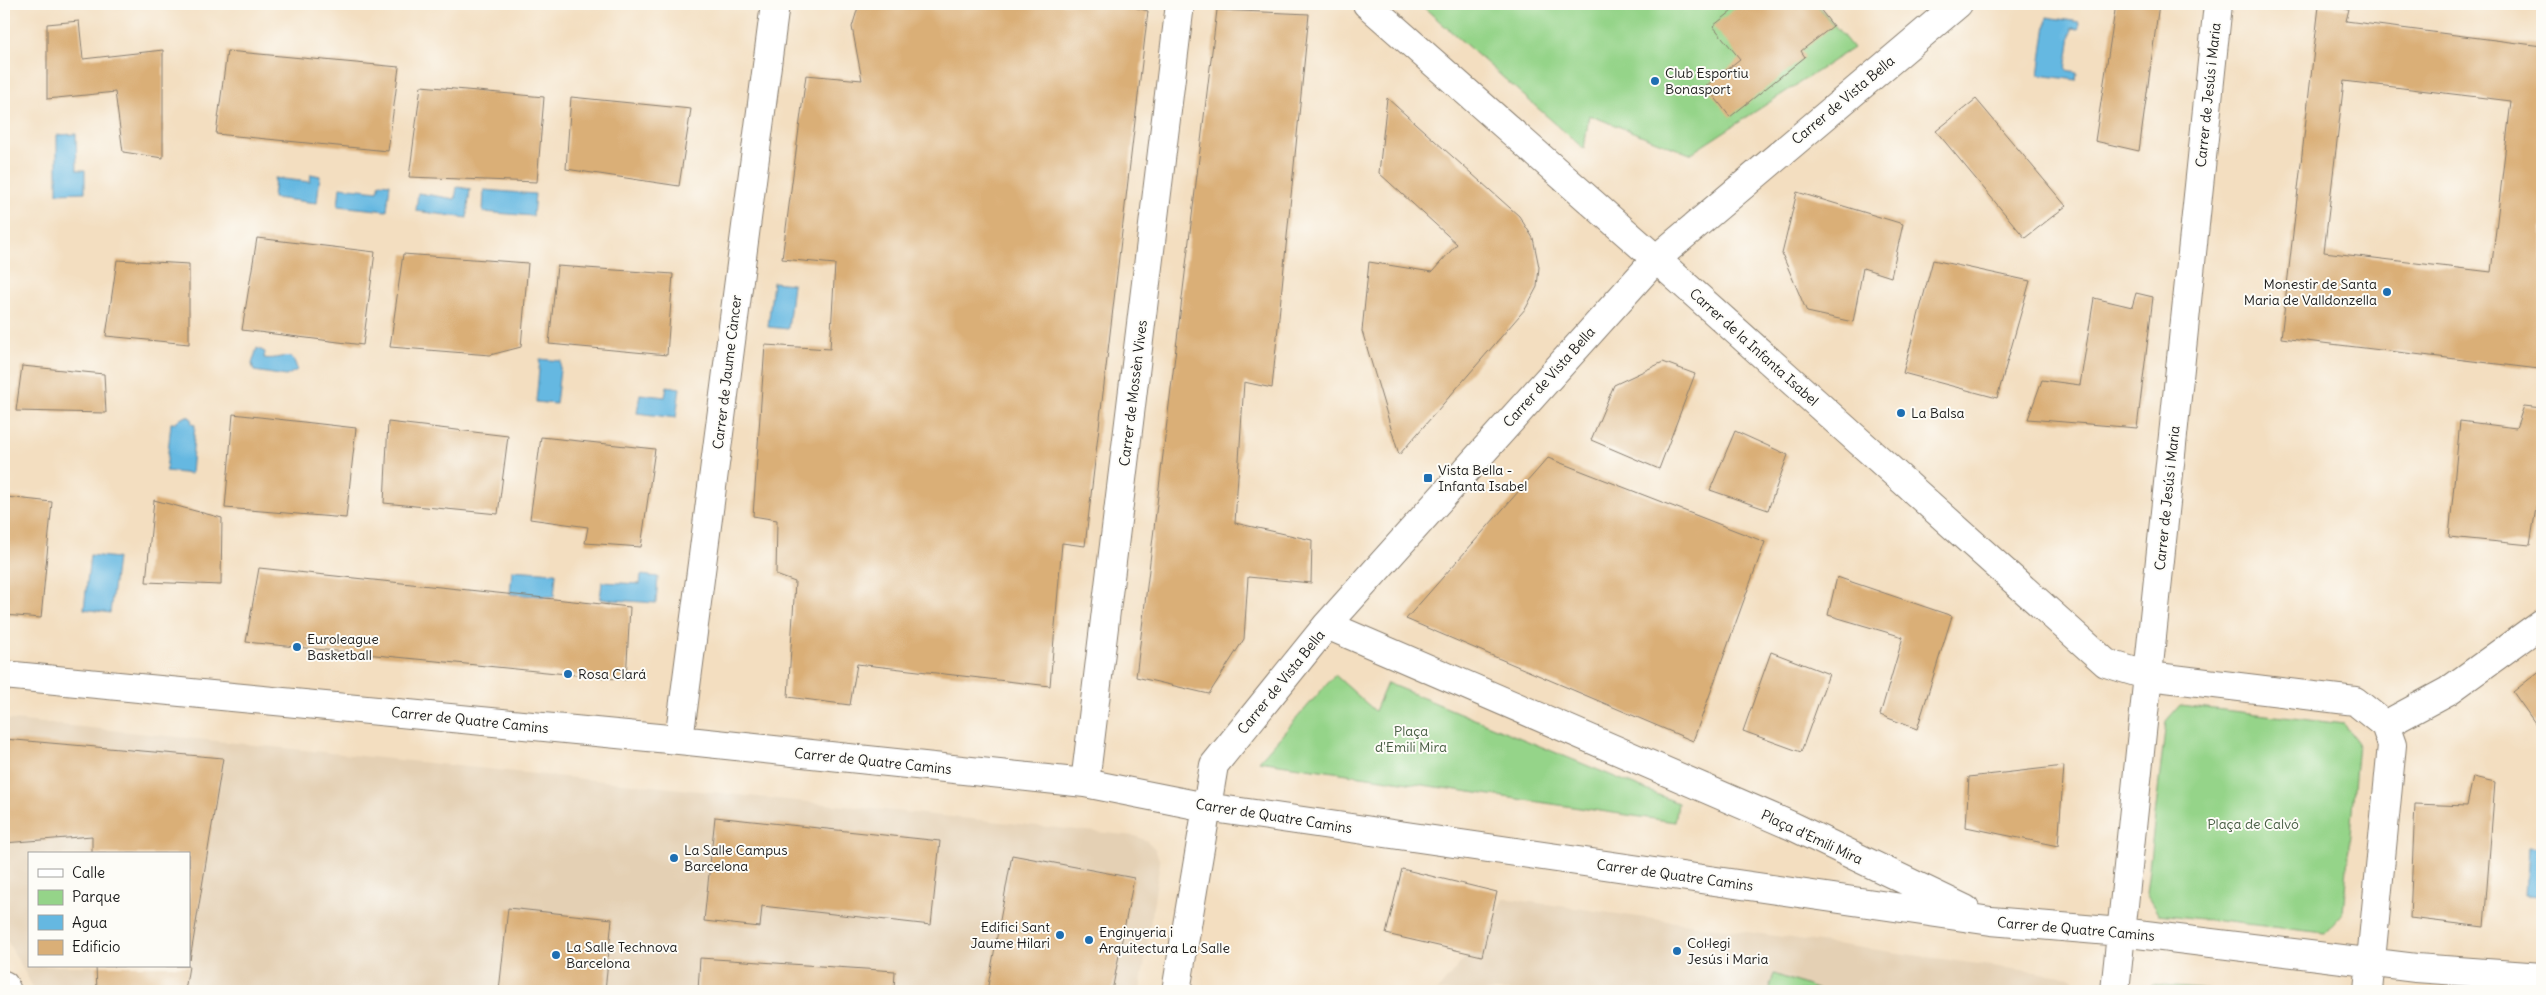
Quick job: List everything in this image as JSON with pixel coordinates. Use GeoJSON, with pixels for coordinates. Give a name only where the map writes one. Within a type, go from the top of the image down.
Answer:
{"type":"FeatureCollection","features":[{"type":"Feature","properties":{"kind":"street","name":"Carrer de Jaume Càncer"},"geometry":{"type":"LineString","coordinates":[[680,740],[775,4]]}},
{"type":"Feature","properties":{"kind":"street","name":"Carrer de la Infanta Isabel"},"geometry":{"type":"LineString","coordinates":[[1367,4],[1656,259],[2106,663],[2149,676]]}},
{"type":"Feature","properties":{"kind":"street","name":"Carrer de Vista Bella"},"geometry":{"type":"LineString","coordinates":[[1176,991],[1214,766],[1327,625],[1656,259],[1958,4]]}},
{"type":"Feature","properties":{"kind":"street","name":"Carrer de Jesús i Maria"},"geometry":{"type":"LineString","coordinates":[[2115,991],[2218,4]]}},
{"type":"Feature","properties":{"kind":"street","name":"Carrer de Mossèn Vives"},"geometry":{"type":"LineString","coordinates":[[1085,783],[1180,11]]}},
{"type":"Feature","properties":{"kind":"street"},"geometry":{"type":"LineString","coordinates":[[2385,725],[2448,692],[2542,623]]}},
{"type":"Feature","properties":{"kind":"street","name":"Plaça d'Emili Mira"},"geometry":{"type":"LineString","coordinates":[[1327,625],[1792,826],[1991,921]]}},
{"type":"Feature","properties":{"kind":"street","name":"Carrer de Quatre Camins"},"geometry":{"type":"LineString","coordinates":[[4,675],[680,740],[1085,783],[1206,807],[1991,921],[2121,932],[2369,964],[2542,977]]}},
{"type":"Feature","properties":{"kind":"street"},"geometry":{"type":"LineString","coordinates":[[2149,676],[2355,701],[2385,725],[2392,746],[2369,964],[2368,991]]}},
{"type":"Feature","properties":{"kind":"street"},"geometry":{"type":"LineString","coordinates":[[4,985],[7,991]]}},
{"type":"Feature","properties":{"kind":"shaded area","name":"La Salle Campus Barcelona"},"geometry":{"type":"Polygon","coordinates":[[[4,719],[1135,836],[1147,841],[1155,849],[1160,862],[1140,991],[35,991],[4,935],[4,719]]]}},
{"type":"Feature","properties":{"kind":"shaded area","name":"Col·legi Jesús i Maria"},"geometry":{"type":"Polygon","coordinates":[[[1503,898],[2071,977],[2082,991],[1437,991],[1493,925],[1503,898]]]}},
{"type":"Feature","properties":{"kind":"green space","name":"Club Esportiu Bonasport"},"geometry":{"type":"Polygon","coordinates":[[[1420,4],[1817,4],[1853,48],[1690,154],[1589,115],[1584,149],[1420,4]]]}},
{"type":"Feature","properties":{"kind":"green space","name":"Plaça d'Emili Mira"},"geometry":{"type":"Polygon","coordinates":[[[1335,675],[1375,711],[1387,683],[1678,803],[1675,822],[1259,761],[1335,675]]]}},
{"type":"Feature","properties":{"kind":"green space","name":"Plaça de Calvó"},"geometry":{"type":"Polygon","coordinates":[[[2180,705],[2344,724],[2358,743],[2343,913],[2325,933],[2158,914],[2146,894],[2166,721],[2180,705]]]}},
{"type":"Feature","properties":{"kind":"green space"},"geometry":{"type":"Polygon","coordinates":[[[1774,974],[1822,991],[1768,991],[1774,974]]]}},
{"type":"Feature","properties":{"kind":"green space"},"geometry":{"type":"Polygon","coordinates":[[[2152,985],[2219,991],[2151,991],[2152,985]]]}},
{"type":"Feature","properties":{"kind":"water"},"geometry":{"type":"Polygon","coordinates":[[[2047,17],[2080,22],[2079,29],[2072,28],[2066,70],[2077,72],[2076,80],[2039,75],[2047,17]]]}},
{"type":"Feature","properties":{"kind":"water"},"geometry":{"type":"Polygon","coordinates":[[[76,134],[77,170],[85,170],[85,192],[57,193],[57,135],[76,134]]]}},
{"type":"Feature","properties":{"kind":"water"},"geometry":{"type":"Polygon","coordinates":[[[311,174],[320,176],[317,203],[273,198],[275,178],[310,182],[311,174]]]}},
{"type":"Feature","properties":{"kind":"water"},"geometry":{"type":"Polygon","coordinates":[[[380,183],[390,184],[387,211],[338,206],[340,187],[378,191],[380,183]]]}},
{"type":"Feature","properties":{"kind":"water"},"geometry":{"type":"Polygon","coordinates":[[[457,187],[470,189],[467,218],[416,211],[418,193],[455,199],[457,187]]]}},
{"type":"Feature","properties":{"kind":"water"},"geometry":{"type":"Polygon","coordinates":[[[484,190],[535,194],[533,216],[483,212],[484,190]]]}},
{"type":"Feature","properties":{"kind":"water"},"geometry":{"type":"Polygon","coordinates":[[[773,282],[793,284],[788,329],[768,327],[773,282]]]}},
{"type":"Feature","properties":{"kind":"water"},"geometry":{"type":"Polygon","coordinates":[[[257,348],[265,352],[264,358],[289,357],[295,363],[297,370],[286,376],[254,371],[252,364],[257,348]]]}},
{"type":"Feature","properties":{"kind":"water"},"geometry":{"type":"Polygon","coordinates":[[[540,359],[561,361],[556,404],[536,402],[540,359]]]}},
{"type":"Feature","properties":{"kind":"water"},"geometry":{"type":"Polygon","coordinates":[[[667,386],[680,388],[676,418],[637,413],[640,394],[665,397],[667,386]]]}},
{"type":"Feature","properties":{"kind":"water"},"geometry":{"type":"Polygon","coordinates":[[[187,416],[191,418],[192,424],[195,425],[191,474],[166,471],[171,423],[176,423],[187,416]]]}},
{"type":"Feature","properties":{"kind":"water"},"geometry":{"type":"Polygon","coordinates":[[[90,555],[117,558],[110,613],[84,609],[90,555]]]}},
{"type":"Feature","properties":{"kind":"water"},"geometry":{"type":"Polygon","coordinates":[[[512,570],[556,573],[554,597],[510,594],[512,570]]]}},
{"type":"Feature","properties":{"kind":"water"},"geometry":{"type":"Polygon","coordinates":[[[641,575],[658,577],[656,603],[600,599],[602,582],[640,584],[641,575]]]}},
{"type":"Feature","properties":{"kind":"water"},"geometry":{"type":"Polygon","coordinates":[[[2529,847],[2542,848],[2542,896],[2526,895],[2529,847]]]}},
{"type":"Feature","properties":{"kind":"building"},"geometry":{"type":"Polygon","coordinates":[[[859,4],[1122,4],[1148,11],[1085,546],[1062,543],[1050,686],[857,664],[850,705],[788,697],[795,582],[776,575],[777,520],[753,516],[765,345],[830,349],[835,264],[782,259],[806,75],[862,80],[852,27],[859,4]]]}},
{"type":"Feature","properties":{"kind":"building"},"geometry":{"type":"Polygon","coordinates":[[[1741,4],[1816,4],[1833,26],[1801,51],[1805,57],[1730,117],[1706,86],[1740,59],[1713,26],[1741,4]]]}},
{"type":"Feature","properties":{"kind":"building"},"geometry":{"type":"Polygon","coordinates":[[[2116,4],[2159,4],[2139,151],[2095,141],[2116,4]]]}},
{"type":"Feature","properties":{"kind":"building"},"geometry":{"type":"Polygon","coordinates":[[[2319,6],[2349,9],[2346,21],[2542,46],[2542,322],[2539,369],[2281,338],[2319,6]],[[2344,81],[2324,252],[2491,272],[2511,101],[2344,81]]]}},
{"type":"Feature","properties":{"kind":"building"},"geometry":{"type":"Polygon","coordinates":[[[1217,10],[1309,14],[1272,388],[1244,382],[1235,523],[1312,540],[1311,583],[1248,577],[1244,639],[1209,694],[1136,677],[1217,10]]]}},
{"type":"Feature","properties":{"kind":"building"},"geometry":{"type":"Polygon","coordinates":[[[79,21],[83,59],[163,50],[163,158],[123,152],[115,92],[47,99],[47,24],[79,21]]]}},
{"type":"Feature","properties":{"kind":"building"},"geometry":{"type":"Polygon","coordinates":[[[227,51],[399,67],[388,151],[216,134],[227,51]]]}},
{"type":"Feature","properties":{"kind":"building"},"geometry":{"type":"Polygon","coordinates":[[[421,86],[544,97],[537,182],[409,177],[421,86]]]}},
{"type":"Feature","properties":{"kind":"building"},"geometry":{"type":"Polygon","coordinates":[[[571,97],[691,109],[679,186],[566,169],[571,97]]]}},
{"type":"Feature","properties":{"kind":"building"},"geometry":{"type":"Polygon","coordinates":[[[1387,98],[1519,216],[1533,238],[1539,267],[1537,287],[1526,308],[1399,455],[1362,331],[1369,262],[1432,272],[1457,244],[1379,173],[1387,98]]]}},
{"type":"Feature","properties":{"kind":"building"},"geometry":{"type":"Polygon","coordinates":[[[1976,99],[2066,206],[2025,238],[1936,131],[1976,99]]]}},
{"type":"Feature","properties":{"kind":"building"},"geometry":{"type":"Polygon","coordinates":[[[1797,192],[1903,224],[1891,277],[1863,268],[1853,322],[1807,312],[1782,254],[1797,192]]]}},
{"type":"Feature","properties":{"kind":"building"},"geometry":{"type":"Polygon","coordinates":[[[257,238],[375,252],[363,345],[242,330],[257,238]]]}},
{"type":"Feature","properties":{"kind":"building"},"geometry":{"type":"Polygon","coordinates":[[[403,254],[528,263],[521,347],[490,355],[390,347],[403,254]]]}},
{"type":"Feature","properties":{"kind":"building"},"geometry":{"type":"Polygon","coordinates":[[[117,260],[189,264],[189,344],[106,336],[117,260]]]}},
{"type":"Feature","properties":{"kind":"building"},"geometry":{"type":"Polygon","coordinates":[[[1933,260],[2030,281],[1997,398],[1903,373],[1933,260]]]}},
{"type":"Feature","properties":{"kind":"building"},"geometry":{"type":"Polygon","coordinates":[[[557,266],[673,274],[667,355],[549,344],[557,266]]]}},
{"type":"Feature","properties":{"kind":"building"},"geometry":{"type":"Polygon","coordinates":[[[2136,293],[2153,297],[2137,428],[2028,419],[2042,380],[2080,385],[2094,298],[2132,307],[2136,293]]]}},
{"type":"Feature","properties":{"kind":"building"},"geometry":{"type":"Polygon","coordinates":[[[1663,362],[1695,374],[1659,469],[1591,440],[1614,385],[1663,362]]]}},
{"type":"Feature","properties":{"kind":"building"},"geometry":{"type":"Polygon","coordinates":[[[22,366],[104,374],[106,413],[16,411],[22,366]]]}},
{"type":"Feature","properties":{"kind":"building"},"geometry":{"type":"Polygon","coordinates":[[[2524,406],[2542,408],[2542,471],[2530,545],[2449,537],[2460,421],[2516,428],[2524,406]]]}},
{"type":"Feature","properties":{"kind":"building"},"geometry":{"type":"Polygon","coordinates":[[[233,414],[356,428],[346,518],[225,508],[233,414]]]}},
{"type":"Feature","properties":{"kind":"building"},"geometry":{"type":"Polygon","coordinates":[[[388,422],[508,436],[498,514],[384,503],[388,422]]]}},
{"type":"Feature","properties":{"kind":"building"},"geometry":{"type":"Polygon","coordinates":[[[1735,431],[1788,455],[1768,510],[1710,490],[1735,431]]]}},
{"type":"Feature","properties":{"kind":"building"},"geometry":{"type":"Polygon","coordinates":[[[541,437],[655,449],[641,547],[585,543],[588,527],[530,519],[541,437]]]}},
{"type":"Feature","properties":{"kind":"building"},"geometry":{"type":"Polygon","coordinates":[[[1548,458],[1765,542],[1693,741],[1406,619],[1548,458]]]}},
{"type":"Feature","properties":{"kind":"building"},"geometry":{"type":"Polygon","coordinates":[[[6,497],[52,502],[41,618],[4,615],[6,497]]]}},
{"type":"Feature","properties":{"kind":"building"},"geometry":{"type":"Polygon","coordinates":[[[154,500],[222,518],[221,585],[146,582],[154,500]]]}},
{"type":"Feature","properties":{"kind":"building"},"geometry":{"type":"Polygon","coordinates":[[[259,568],[630,607],[626,680],[246,642],[259,568]]]}},
{"type":"Feature","properties":{"kind":"building"},"geometry":{"type":"Polygon","coordinates":[[[1837,577],[1952,616],[1917,729],[1880,715],[1903,637],[1828,615],[1837,577]]]}},
{"type":"Feature","properties":{"kind":"building"},"geometry":{"type":"Polygon","coordinates":[[[1771,652],[1829,674],[1801,752],[1743,731],[1771,652]]]}},
{"type":"Feature","properties":{"kind":"building"},"geometry":{"type":"Polygon","coordinates":[[[2542,669],[2542,733],[2513,692],[2542,669]]]}},
{"type":"Feature","properties":{"kind":"building"},"geometry":{"type":"Polygon","coordinates":[[[4,739],[223,758],[190,960],[190,852],[92,852],[92,836],[4,843],[4,739]]]}},
{"type":"Feature","properties":{"kind":"building"},"geometry":{"type":"Polygon","coordinates":[[[2064,766],[2058,846],[1966,827],[1969,777],[2064,766]]]}},
{"type":"Feature","properties":{"kind":"building"},"geometry":{"type":"Polygon","coordinates":[[[2473,777],[2495,782],[2484,927],[2410,918],[2415,804],[2467,806],[2473,777]]]}},
{"type":"Feature","properties":{"kind":"building"},"geometry":{"type":"Polygon","coordinates":[[[715,817],[940,841],[931,925],[762,906],[760,927],[704,921],[715,817]]]}},
{"type":"Feature","properties":{"kind":"building","name":"Edifici Sant Jaume Hilari"},"geometry":{"type":"Polygon","coordinates":[[[1012,855],[1134,878],[1112,991],[987,991],[1012,855]]]}},
{"type":"Feature","properties":{"kind":"building"},"geometry":{"type":"Polygon","coordinates":[[[1402,869],[1497,892],[1482,956],[1386,934],[1402,869]]]}},
{"type":"Feature","properties":{"kind":"building","name":"La Salle Technova Barcelona"},"geometry":{"type":"Polygon","coordinates":[[[508,908],[612,919],[605,991],[499,991],[508,908]]]}},
{"type":"Feature","properties":{"kind":"building"},"geometry":{"type":"Polygon","coordinates":[[[700,958],[895,971],[894,991],[698,991],[700,958]]]}},
{"type":"Feature","properties":{"kind":"building"},"geometry":{"type":"Polygon","coordinates":[[[96,968],[189,968],[185,991],[97,991],[96,968]]]}},
{"type":"Feature","properties":{"kind":"place","name":"Club Esportiu Bonasport"},"geometry":{"type":"Point","coordinates":[1655,81]}},
{"type":"Feature","properties":{"kind":"place","name":"Monestir de Santa Maria de Valldonzella"},"geometry":{"type":"Point","coordinates":[2387,292]}},
{"type":"Feature","properties":{"kind":"place","name":"La Balsa"},"geometry":{"type":"Point","coordinates":[1901,413]}},
{"type":"Feature","properties":{"kind":"place","name":"Vista Bella - Infanta Isabel"},"geometry":{"type":"Point","coordinates":[1428,478]}},
{"type":"Feature","properties":{"kind":"place","name":"Euroleague Basketball"},"geometry":{"type":"Point","coordinates":[297,647]}},
{"type":"Feature","properties":{"kind":"place","name":"Rosa Clará"},"geometry":{"type":"Point","coordinates":[568,674]}},
{"type":"Feature","properties":{"kind":"place","name":"La Salle Campus Barcelona"},"geometry":{"type":"Point","coordinates":[674,858]}},
{"type":"Feature","properties":{"kind":"place","name":"Edifici Sant Jaume Hilari"},"geometry":{"type":"Point","coordinates":[1060,935]}},
{"type":"Feature","properties":{"kind":"place","name":"Enginyeria i Arquitectura La Salle"},"geometry":{"type":"Point","coordinates":[1089,940]}},
{"type":"Feature","properties":{"kind":"place","name":"Col·legi Jesús i Maria"},"geometry":{"type":"Point","coordinates":[1677,951]}},
{"type":"Feature","properties":{"kind":"place","name":"La Salle Technova Barcelona"},"geometry":{"type":"Point","coordinates":[556,955]}}]}
